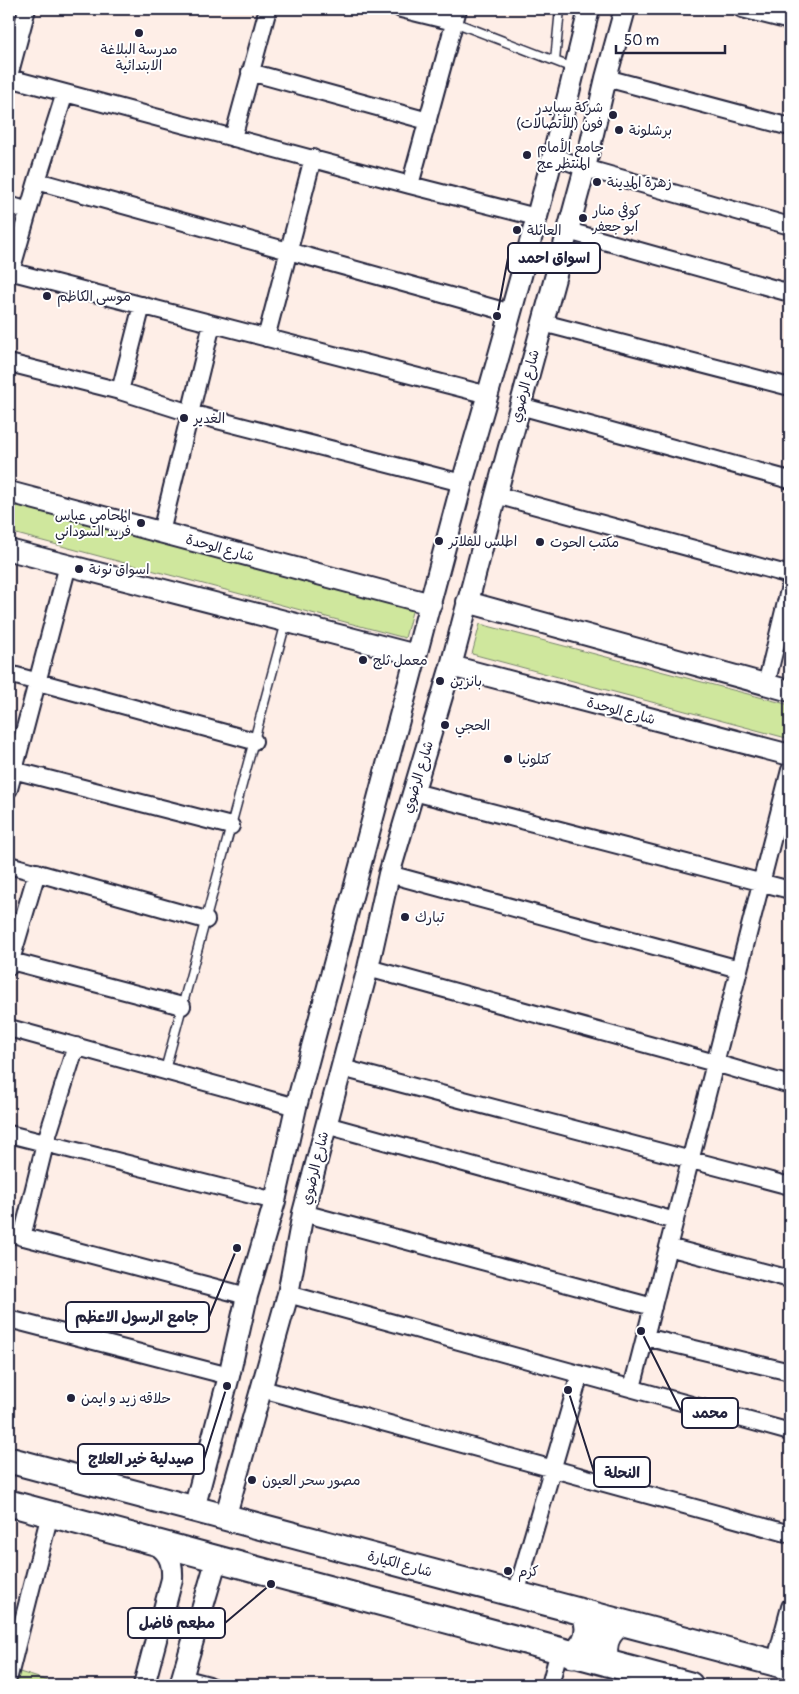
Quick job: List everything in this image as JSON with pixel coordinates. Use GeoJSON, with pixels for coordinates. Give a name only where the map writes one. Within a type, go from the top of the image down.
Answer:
{"type":"FeatureCollection","features":[{"type":"Feature","properties":{"kind":"main road","name":"شارع الكيارة"},"geometry":{"type":"LineString","coordinates":[[9,1460],[782,1665]]}},
{"type":"Feature","properties":{"kind":"main road"},"geometry":{"type":"LineString","coordinates":[[9,1503],[690,1685]]}},
{"type":"Feature","properties":{"kind":"main road"},"geometry":{"type":"LineString","coordinates":[[566,1653],[582,1647],[587,1636],[588,1624],[584,1613]]}},
{"type":"Feature","properties":{"kind":"main road"},"geometry":{"type":"LineString","coordinates":[[607,1663],[604,1650],[607,1637],[616,1626],[622,1623]]}},
{"type":"Feature","properties":{"kind":"street"},"geometry":{"type":"LineString","coordinates":[[27,9],[15,26],[9,77],[536,217]]}},
{"type":"Feature","properties":{"kind":"street"},"geometry":{"type":"LineString","coordinates":[[233,138],[268,9]]}},
{"type":"Feature","properties":{"kind":"street"},"geometry":{"type":"LineString","coordinates":[[401,9],[456,15],[410,185]]}},
{"type":"Feature","properties":{"kind":"street"},"geometry":{"type":"LineString","coordinates":[[194,1509],[248,1296],[275,1201],[296,1107],[462,483],[536,217],[589,9]]}},
{"type":"Feature","properties":{"kind":"street","name":"شارع الرضوي"},"geometry":{"type":"LineString","coordinates":[[225,1518],[288,1294],[303,1213],[368,968],[388,874],[451,666],[542,323],[586,168],[606,78],[625,9]]}},
{"type":"Feature","properties":{"kind":"street"},"geometry":{"type":"LineString","coordinates":[[742,9],[790,21]]}},
{"type":"Feature","properties":{"kind":"street"},"geometry":{"type":"LineString","coordinates":[[250,72],[428,121]]}},
{"type":"Feature","properties":{"kind":"street"},"geometry":{"type":"LineString","coordinates":[[606,78],[790,127]]}},
{"type":"Feature","properties":{"kind":"street"},"geometry":{"type":"LineString","coordinates":[[65,93],[36,181],[10,271],[488,394]]}},
{"type":"Feature","properties":{"kind":"street"},"geometry":{"type":"LineString","coordinates":[[552,156],[586,168],[790,226]]}},
{"type":"Feature","properties":{"kind":"street"},"geometry":{"type":"LineString","coordinates":[[266,338],[313,158]]}},
{"type":"Feature","properties":{"kind":"street"},"geometry":{"type":"LineString","coordinates":[[36,181],[510,313]]}},
{"type":"Feature","properties":{"kind":"street"},"geometry":{"type":"LineString","coordinates":[[9,205],[28,210]]}},
{"type":"Feature","properties":{"kind":"street"},"geometry":{"type":"LineString","coordinates":[[568,231],[790,293]]}},
{"type":"Feature","properties":{"kind":"street"},"geometry":{"type":"LineString","coordinates":[[120,392],[142,305]]}},
{"type":"Feature","properties":{"kind":"street"},"geometry":{"type":"LineString","coordinates":[[542,323],[790,387]]}},
{"type":"Feature","properties":{"kind":"street"},"geometry":{"type":"LineString","coordinates":[[161,532],[212,324]]}},
{"type":"Feature","properties":{"kind":"street"},"geometry":{"type":"LineString","coordinates":[[9,364],[462,483]]}},
{"type":"Feature","properties":{"kind":"street"},"geometry":{"type":"LineString","coordinates":[[520,406],[790,480]]}},
{"type":"Feature","properties":{"kind":"street","name":"شارع الوحدة"},"geometry":{"type":"LineString","coordinates":[[9,492],[431,604]]}},
{"type":"Feature","properties":{"kind":"street"},"geometry":{"type":"LineString","coordinates":[[496,495],[790,575]]}},
{"type":"Feature","properties":{"kind":"street"},"geometry":{"type":"LineString","coordinates":[[9,550],[416,656]]}},
{"type":"Feature","properties":{"kind":"street"},"geometry":{"type":"LineString","coordinates":[[9,789],[12,769],[38,682],[68,565]]}},
{"type":"Feature","properties":{"kind":"street"},"geometry":{"type":"LineString","coordinates":[[766,685],[790,586]]}},
{"type":"Feature","properties":{"kind":"street"},"geometry":{"type":"LineString","coordinates":[[467,602],[790,691]]}},
{"type":"Feature","properties":{"kind":"street","name":"شارع الوحدة"},"geometry":{"type":"LineString","coordinates":[[451,666],[790,755]]}},
{"type":"Feature","properties":{"kind":"street"},"geometry":{"type":"LineString","coordinates":[[9,674],[254,741]]}},
{"type":"Feature","properties":{"kind":"street"},"geometry":{"type":"LineString","coordinates":[[12,769],[231,826]]}},
{"type":"Feature","properties":{"kind":"street"},"geometry":{"type":"LineString","coordinates":[[632,1388],[790,770]]}},
{"type":"Feature","properties":{"kind":"street"},"geometry":{"type":"LineString","coordinates":[[414,792],[790,890]]}},
{"type":"Feature","properties":{"kind":"street"},"geometry":{"type":"LineString","coordinates":[[9,865],[206,920]]}},
{"type":"Feature","properties":{"kind":"street"},"geometry":{"type":"LineString","coordinates":[[37,872],[10,964],[182,1006]]}},
{"type":"Feature","properties":{"kind":"street"},"geometry":{"type":"LineString","coordinates":[[388,874],[739,970]]}},
{"type":"Feature","properties":{"kind":"street"},"geometry":{"type":"LineString","coordinates":[[368,968],[715,1063],[790,1086]]}},
{"type":"Feature","properties":{"kind":"street"},"geometry":{"type":"LineString","coordinates":[[318,1026],[350,1034]]}},
{"type":"Feature","properties":{"kind":"street"},"geometry":{"type":"LineString","coordinates":[[9,1028],[296,1107]]}},
{"type":"Feature","properties":{"kind":"street"},"geometry":{"type":"LineString","coordinates":[[76,1046],[15,1235],[248,1296]]}},
{"type":"Feature","properties":{"kind":"street"},"geometry":{"type":"LineString","coordinates":[[342,1068],[790,1186]]}},
{"type":"Feature","properties":{"kind":"street"},"geometry":{"type":"LineString","coordinates":[[326,1125],[675,1221]]}},
{"type":"Feature","properties":{"kind":"street"},"geometry":{"type":"LineString","coordinates":[[9,1134],[275,1201]]}},
{"type":"Feature","properties":{"kind":"street"},"geometry":{"type":"LineString","coordinates":[[303,1213],[653,1307]]}},
{"type":"Feature","properties":{"kind":"street"},"geometry":{"type":"LineString","coordinates":[[668,1247],[790,1279]]}},
{"type":"Feature","properties":{"kind":"street"},"geometry":{"type":"LineString","coordinates":[[288,1294],[790,1432]]}},
{"type":"Feature","properties":{"kind":"street"},"geometry":{"type":"LineString","coordinates":[[9,1319],[229,1376]]}},
{"type":"Feature","properties":{"kind":"street"},"geometry":{"type":"LineString","coordinates":[[645,1337],[790,1372]]}},
{"type":"Feature","properties":{"kind":"street"},"geometry":{"type":"LineString","coordinates":[[516,1594],[580,1374]]}},
{"type":"Feature","properties":{"kind":"street"},"geometry":{"type":"LineString","coordinates":[[262,1389],[790,1534]]}},
{"type":"Feature","properties":{"kind":"street"},"geometry":{"type":"LineString","coordinates":[[9,1676],[15,1628],[50,1514]]}},
{"type":"Feature","properties":{"kind":"street"},"geometry":{"type":"LineString","coordinates":[[144,1685],[172,1579],[168,1554],[163,1548],[151,1541]]}},
{"type":"Feature","properties":{"kind":"street"},"geometry":{"type":"LineString","coordinates":[[209,1685],[181,1682],[217,1558]]}},
{"type":"Feature","properties":{"kind":"street"},"geometry":{"type":"LineString","coordinates":[[782,1665],[790,1607]]}},
{"type":"Feature","properties":{"kind":"street"},"geometry":{"type":"LineString","coordinates":[[550,1685],[566,1653]]}},
{"type":"Feature","properties":{"kind":"lane"},"geometry":{"type":"LineString","coordinates":[[555,61],[560,9]]}},
{"type":"Feature","properties":{"kind":"lane"},"geometry":{"type":"LineString","coordinates":[[456,15],[575,69]]}},
{"type":"Feature","properties":{"kind":"lane"},"geometry":{"type":"LineString","coordinates":[[165,1070],[286,622]]}},
{"type":"Feature","properties":{"kind":"green space"},"geometry":{"type":"Polygon","coordinates":[[[9,502],[413,608],[405,638],[9,532],[9,502]]]}},
{"type":"Feature","properties":{"kind":"green space"},"geometry":{"type":"Polygon","coordinates":[[[480,624],[790,705],[790,739],[472,654],[480,624]]]}},
{"type":"Feature","properties":{"kind":"green space"},"geometry":{"type":"Polygon","coordinates":[[[10,1669],[61,1685],[9,1685],[10,1669]]]}},
{"type":"Feature","properties":{"kind":"place","name":"مدرسة البلاغة الابتدائية"},"geometry":{"type":"Point","coordinates":[139,33]}},
{"type":"Feature","properties":{"kind":"place","name":"شركة سبايدر فون (للأتصالات)"},"geometry":{"type":"Point","coordinates":[613,115]}},
{"type":"Feature","properties":{"kind":"place","name":"برشلونة"},"geometry":{"type":"Point","coordinates":[619,130]}},
{"type":"Feature","properties":{"kind":"place","name":"جامع الأمام المنتظر عج"},"geometry":{"type":"Point","coordinates":[527,155]}},
{"type":"Feature","properties":{"kind":"place","name":"زهرة المدينة"},"geometry":{"type":"Point","coordinates":[597,182]}},
{"type":"Feature","properties":{"kind":"place","name":"كوفي منار ابو جعفر"},"geometry":{"type":"Point","coordinates":[583,218]}},
{"type":"Feature","properties":{"kind":"place","name":"العائلة"},"geometry":{"type":"Point","coordinates":[517,230]}},
{"type":"Feature","properties":{"kind":"place","name":"موسى الكاظم"},"geometry":{"type":"Point","coordinates":[47,296]}},
{"type":"Feature","properties":{"kind":"place","name":"اسواق احمد"},"geometry":{"type":"Point","coordinates":[497,316]}},
{"type":"Feature","properties":{"kind":"place","name":"الغدير"},"geometry":{"type":"Point","coordinates":[184,418]}},
{"type":"Feature","properties":{"kind":"place","name":"المحامي عباس فريد السوداني"},"geometry":{"type":"Point","coordinates":[141,523]}},
{"type":"Feature","properties":{"kind":"place","name":"اطلس للفلاتر"},"geometry":{"type":"Point","coordinates":[439,541]}},
{"type":"Feature","properties":{"kind":"place","name":"مكتب الحوت"},"geometry":{"type":"Point","coordinates":[540,542]}},
{"type":"Feature","properties":{"kind":"place","name":"اسواق نونة"},"geometry":{"type":"Point","coordinates":[79,569]}},
{"type":"Feature","properties":{"kind":"place","name":"معمل ثلج"},"geometry":{"type":"Point","coordinates":[363,660]}},
{"type":"Feature","properties":{"kind":"place","name":"بانزين"},"geometry":{"type":"Point","coordinates":[440,681]}},
{"type":"Feature","properties":{"kind":"place","name":"الحجي"},"geometry":{"type":"Point","coordinates":[445,725]}},
{"type":"Feature","properties":{"kind":"place","name":"كتلونيا"},"geometry":{"type":"Point","coordinates":[508,759]}},
{"type":"Feature","properties":{"kind":"place","name":"تبارك"},"geometry":{"type":"Point","coordinates":[405,917]}},
{"type":"Feature","properties":{"kind":"place","name":"جامع الرسول الاعظم"},"geometry":{"type":"Point","coordinates":[237,1248]}},
{"type":"Feature","properties":{"kind":"place","name":"محمد"},"geometry":{"type":"Point","coordinates":[641,1331]}},
{"type":"Feature","properties":{"kind":"place","name":"صيدلية خير العلاج"},"geometry":{"type":"Point","coordinates":[227,1386]}},
{"type":"Feature","properties":{"kind":"place","name":"النحلة"},"geometry":{"type":"Point","coordinates":[568,1390]}},
{"type":"Feature","properties":{"kind":"place","name":"حلاقه زيد و ايمن"},"geometry":{"type":"Point","coordinates":[71,1398]}},
{"type":"Feature","properties":{"kind":"place","name":"مصور سحر العيون"},"geometry":{"type":"Point","coordinates":[252,1480]}},
{"type":"Feature","properties":{"kind":"place","name":"كرم"},"geometry":{"type":"Point","coordinates":[508,1571]}},
{"type":"Feature","properties":{"kind":"place","name":"مطعم فاضل"},"geometry":{"type":"Point","coordinates":[271,1584]}}]}
